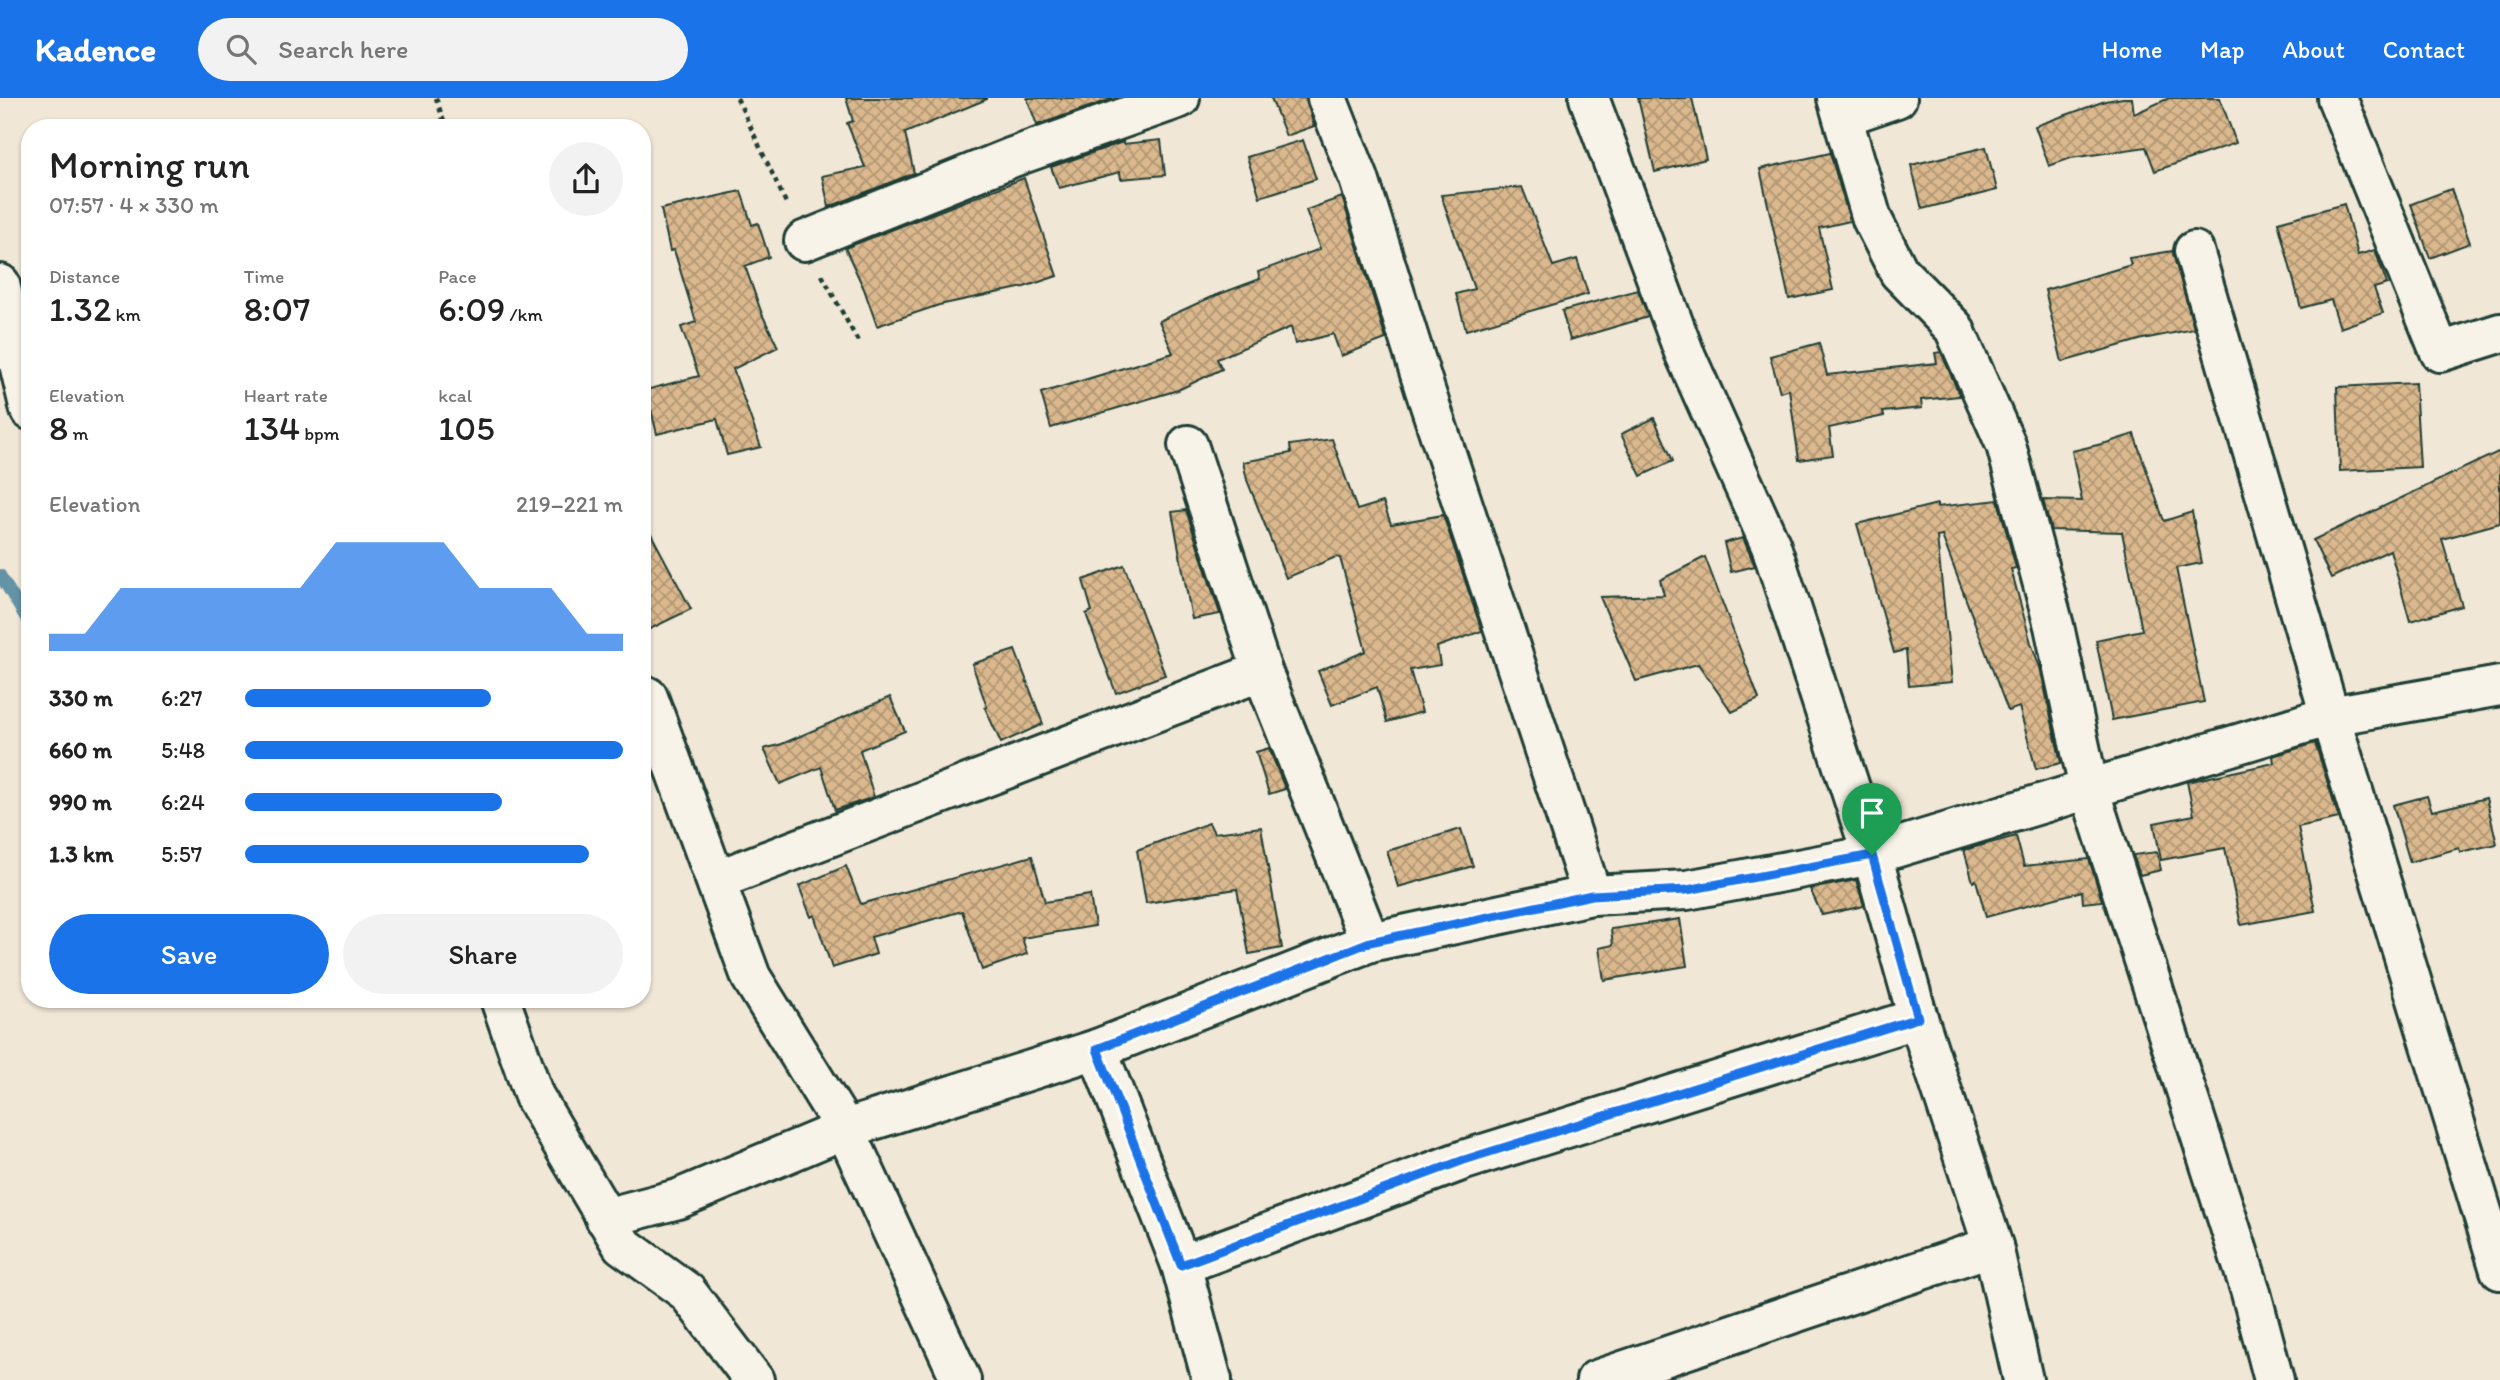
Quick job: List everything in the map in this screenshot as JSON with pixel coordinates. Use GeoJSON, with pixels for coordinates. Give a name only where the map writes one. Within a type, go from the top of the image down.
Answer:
{"type":"FeatureCollection","features":[{"type":"Feature","properties":{"kind":"street"},"geometry":{"type":"LineString","coordinates":[[804,241],[1013,157],[1180,98]]}},
{"type":"Feature","properties":{"kind":"street"},"geometry":{"type":"LineString","coordinates":[[1327,98],[1359,178],[1426,393],[1592,895]]}},
{"type":"Feature","properties":{"kind":"street"},"geometry":{"type":"LineString","coordinates":[[1589,98],[1684,352],[1771,546],[1872,855],[1918,1018],[1993,1246],[2023,1380]]}},
{"type":"Feature","properties":{"kind":"street"},"geometry":{"type":"LineString","coordinates":[[1897,98],[1840,107],[1872,219],[1899,272],[1954,328],[2006,445],[2054,626],[2089,789],[2250,1289],[2274,1380]]}},
{"type":"Feature","properties":{"kind":"street"},"geometry":{"type":"LineString","coordinates":[[2337,98],[2440,352],[2500,333]]}},
{"type":"Feature","properties":{"kind":"street"},"geometry":{"type":"LineString","coordinates":[[2194,251],[2330,716],[2500,1270]]}},
{"type":"Feature","properties":{"kind":"street"},"geometry":{"type":"LineString","coordinates":[[0,284],[21,372]]}},
{"type":"Feature","properties":{"kind":"street"},"geometry":{"type":"LineString","coordinates":[[1188,445],[1262,671],[1370,942]]}},
{"type":"Feature","properties":{"kind":"street"},"geometry":{"type":"LineString","coordinates":[[717,880],[1262,671]]}},
{"type":"Feature","properties":{"kind":"street"},"geometry":{"type":"LineString","coordinates":[[605,1218],[678,1199],[845,1129],[1097,1049],[1370,942],[1592,895],[1687,890],[1872,855],[2330,716],[2500,686]]}},
{"type":"Feature","properties":{"kind":"street"},"geometry":{"type":"LineString","coordinates":[[651,704],[751,977],[845,1129],[961,1380]]}},
{"type":"Feature","properties":{"kind":"street"},"geometry":{"type":"LineString","coordinates":[[503,1008],[534,1096],[622,1245],[687,1293],[754,1380]]}},
{"type":"Feature","properties":{"kind":"street"},"geometry":{"type":"LineString","coordinates":[[1181,1265],[1464,1160],[1918,1018]]}},
{"type":"Feature","properties":{"kind":"street"},"geometry":{"type":"LineString","coordinates":[[1097,1049],[1181,1265],[1212,1380]]}},
{"type":"Feature","properties":{"kind":"street"},"geometry":{"type":"LineString","coordinates":[[1596,1380],[1993,1246]]}},
{"type":"Feature","properties":{"kind":"path"},"geometry":{"type":"LineString","coordinates":[[436,98],[443,119]]}},
{"type":"Feature","properties":{"kind":"building"},"geometry":{"type":"Polygon","coordinates":[[[846,98],[987,99],[905,133],[914,173],[829,207],[822,176],[865,167],[847,123],[853,121],[846,98]]]}},
{"type":"Feature","properties":{"kind":"building"},"geometry":{"type":"Polygon","coordinates":[[[1027,98],[1112,98],[1112,99],[1037,125],[1027,98]]]}},
{"type":"Feature","properties":{"kind":"building"},"geometry":{"type":"Polygon","coordinates":[[[1271,98],[1306,98],[1314,126],[1286,136],[1271,98]]]}},
{"type":"Feature","properties":{"kind":"building"},"geometry":{"type":"Polygon","coordinates":[[[1638,98],[1692,98],[1706,159],[1655,172],[1638,98]]]}},
{"type":"Feature","properties":{"kind":"building"},"geometry":{"type":"Polygon","coordinates":[[[2132,98],[2134,114],[2169,98],[2220,98],[2236,143],[2155,171],[2146,147],[2071,158],[2049,166],[2035,126],[2105,101],[2132,98]]]}},
{"type":"Feature","properties":{"kind":"building"},"geometry":{"type":"Polygon","coordinates":[[[1161,140],[1165,175],[1121,179],[1120,172],[1059,188],[1051,167],[1123,142],[1161,140]]]}},
{"type":"Feature","properties":{"kind":"building"},"geometry":{"type":"Polygon","coordinates":[[[1303,140],[1316,179],[1260,197],[1247,157],[1303,140]]]}},
{"type":"Feature","properties":{"kind":"building"},"geometry":{"type":"Polygon","coordinates":[[[1986,147],[1997,190],[1922,209],[1911,165],[1986,147]]]}},
{"type":"Feature","properties":{"kind":"building"},"geometry":{"type":"Polygon","coordinates":[[[1830,153],[1850,221],[1819,228],[1833,290],[1789,299],[1760,169],[1830,153]]]}},
{"type":"Feature","properties":{"kind":"building"},"geometry":{"type":"Polygon","coordinates":[[[1024,178],[1057,276],[1024,287],[939,305],[877,326],[845,248],[1024,178]]]}},
{"type":"Feature","properties":{"kind":"building"},"geometry":{"type":"Polygon","coordinates":[[[1522,187],[1553,266],[1577,259],[1588,294],[1466,330],[1456,294],[1474,289],[1441,195],[1522,187]]]}},
{"type":"Feature","properties":{"kind":"building"},"geometry":{"type":"Polygon","coordinates":[[[2451,189],[2470,243],[2430,258],[2411,204],[2451,189]]]}},
{"type":"Feature","properties":{"kind":"building"},"geometry":{"type":"Polygon","coordinates":[[[741,191],[752,225],[758,223],[769,257],[745,266],[762,314],[778,347],[733,369],[761,447],[727,455],[717,419],[657,434],[651,410],[651,389],[699,376],[681,327],[696,322],[674,250],[670,251],[661,209],[741,191]]]}},
{"type":"Feature","properties":{"kind":"building"},"geometry":{"type":"Polygon","coordinates":[[[1342,197],[1386,339],[1341,356],[1333,334],[1295,344],[1291,327],[1217,359],[1222,369],[1178,390],[1051,428],[1041,393],[1173,353],[1159,321],[1260,279],[1258,272],[1320,249],[1306,210],[1342,197]]]}},
{"type":"Feature","properties":{"kind":"building"},"geometry":{"type":"Polygon","coordinates":[[[2344,204],[2358,255],[2375,250],[2387,284],[2374,288],[2383,313],[2340,328],[2331,300],[2301,308],[2278,222],[2344,204]]]}},
{"type":"Feature","properties":{"kind":"building"},"geometry":{"type":"Polygon","coordinates":[[[2173,251],[2194,329],[2143,339],[2062,362],[2045,290],[2131,265],[2129,258],[2173,251]]]}},
{"type":"Feature","properties":{"kind":"building"},"geometry":{"type":"Polygon","coordinates":[[[1638,290],[1648,317],[1570,340],[1562,311],[1638,290]]]}},
{"type":"Feature","properties":{"kind":"building"},"geometry":{"type":"Polygon","coordinates":[[[1819,343],[1827,375],[1937,363],[1935,353],[1941,352],[1960,396],[1921,400],[1922,408],[1883,412],[1884,416],[1829,428],[1833,455],[1799,460],[1789,389],[1780,392],[1770,356],[1819,343]]]}},
{"type":"Feature","properties":{"kind":"building"},"geometry":{"type":"Polygon","coordinates":[[[2415,383],[2420,467],[2340,471],[2337,387],[2415,383]]]}},
{"type":"Feature","properties":{"kind":"building"},"geometry":{"type":"Polygon","coordinates":[[[1654,418],[1673,461],[1641,476],[1621,434],[1654,418]]]}},
{"type":"Feature","properties":{"kind":"building"},"geometry":{"type":"Polygon","coordinates":[[[2134,434],[2164,521],[2192,512],[2202,563],[2176,568],[2204,702],[2112,720],[2096,640],[2142,630],[2122,532],[2051,530],[2043,500],[2082,501],[2072,451],[2134,434]]]}},
{"type":"Feature","properties":{"kind":"building"},"geometry":{"type":"Polygon","coordinates":[[[1332,439],[1357,510],[1383,502],[1391,524],[1443,515],[1482,631],[1437,647],[1440,665],[1410,670],[1422,712],[1387,722],[1377,687],[1332,705],[1318,671],[1366,651],[1340,558],[1336,557],[1286,578],[1247,480],[1243,462],[1291,453],[1290,445],[1332,439]]]}},
{"type":"Feature","properties":{"kind":"building"},"geometry":{"type":"Polygon","coordinates":[[[2500,451],[2500,523],[2442,539],[2462,606],[2410,621],[2390,550],[2331,578],[2313,540],[2500,451]]]}},
{"type":"Feature","properties":{"kind":"building"},"geometry":{"type":"Polygon","coordinates":[[[1998,500],[2016,568],[2011,569],[2040,667],[2061,763],[2036,769],[2019,707],[2008,711],[1942,536],[1937,537],[1952,682],[1909,686],[1906,650],[1894,653],[1857,524],[1937,504],[1937,507],[1998,500]]]}},
{"type":"Feature","properties":{"kind":"building"},"geometry":{"type":"Polygon","coordinates":[[[1186,510],[1220,614],[1192,619],[1172,512],[1186,510]]]}},
{"type":"Feature","properties":{"kind":"building"},"geometry":{"type":"Polygon","coordinates":[[[651,534],[691,609],[651,629],[651,534]]]}},
{"type":"Feature","properties":{"kind":"building"},"geometry":{"type":"Polygon","coordinates":[[[1743,538],[1755,566],[1731,572],[1724,543],[1743,538]]]}},
{"type":"Feature","properties":{"kind":"building"},"geometry":{"type":"Polygon","coordinates":[[[1705,557],[1759,699],[1732,712],[1698,664],[1636,681],[1600,597],[1664,595],[1660,580],[1705,557]]]}},
{"type":"Feature","properties":{"kind":"building"},"geometry":{"type":"Polygon","coordinates":[[[1124,565],[1165,675],[1116,693],[1086,614],[1092,611],[1083,580],[1124,565]]]}},
{"type":"Feature","properties":{"kind":"building"},"geometry":{"type":"Polygon","coordinates":[[[1015,650],[1043,724],[1001,743],[985,708],[987,707],[972,664],[1015,650]]]}},
{"type":"Feature","properties":{"kind":"building"},"geometry":{"type":"Polygon","coordinates":[[[890,697],[905,731],[860,750],[874,797],[835,810],[821,767],[780,784],[764,749],[782,744],[890,697]]]}},
{"type":"Feature","properties":{"kind":"building"},"geometry":{"type":"Polygon","coordinates":[[[2315,743],[2339,818],[2298,827],[2315,911],[2241,925],[2225,848],[2161,860],[2154,823],[2194,815],[2187,782],[2274,763],[2273,756],[2315,743]]]}},
{"type":"Feature","properties":{"kind":"building"},"geometry":{"type":"Polygon","coordinates":[[[1269,748],[1285,789],[1269,794],[1256,752],[1269,748]]]}},
{"type":"Feature","properties":{"kind":"building"},"geometry":{"type":"Polygon","coordinates":[[[2427,796],[2432,811],[2486,798],[2497,844],[2460,852],[2459,848],[2410,862],[2393,805],[2427,796]]]}},
{"type":"Feature","properties":{"kind":"building"},"geometry":{"type":"Polygon","coordinates":[[[1209,823],[1214,833],[1261,827],[1282,948],[1249,954],[1237,889],[1146,903],[1137,850],[1209,823]]]}},
{"type":"Feature","properties":{"kind":"building"},"geometry":{"type":"Polygon","coordinates":[[[1461,829],[1473,866],[1398,887],[1387,851],[1461,829]]]}},
{"type":"Feature","properties":{"kind":"building"},"geometry":{"type":"Polygon","coordinates":[[[2016,836],[2024,866],[2089,859],[2102,901],[2083,903],[2082,891],[1986,917],[1964,850],[2016,836]]]}},
{"type":"Feature","properties":{"kind":"building"},"geometry":{"type":"Polygon","coordinates":[[[2157,852],[2161,870],[2140,875],[2133,855],[2157,852]]]}},
{"type":"Feature","properties":{"kind":"building"},"geometry":{"type":"Polygon","coordinates":[[[1032,856],[1045,902],[1090,895],[1095,926],[1022,938],[1027,954],[982,970],[962,911],[871,937],[876,954],[832,968],[814,915],[811,917],[799,886],[846,866],[861,904],[1032,856]]]}},
{"type":"Feature","properties":{"kind":"building"},"geometry":{"type":"Polygon","coordinates":[[[1856,880],[1864,906],[1822,915],[1810,889],[1856,880]]]}},
{"type":"Feature","properties":{"kind":"building"},"geometry":{"type":"Polygon","coordinates":[[[1680,919],[1687,966],[1604,980],[1599,948],[1613,945],[1611,929],[1680,919]]]}},
{"type":"Feature","properties":{"kind":"waterway"},"geometry":{"type":"LineString","coordinates":[[0,575],[21,610]]}},
{"type":"Feature","properties":{"kind":"route"},"geometry":{"type":"LineString","coordinates":[[1872,855],[1918,1018],[1464,1160],[1181,1265],[1097,1049],[1370,942],[1592,895],[1687,890],[1872,855]]}}]}
